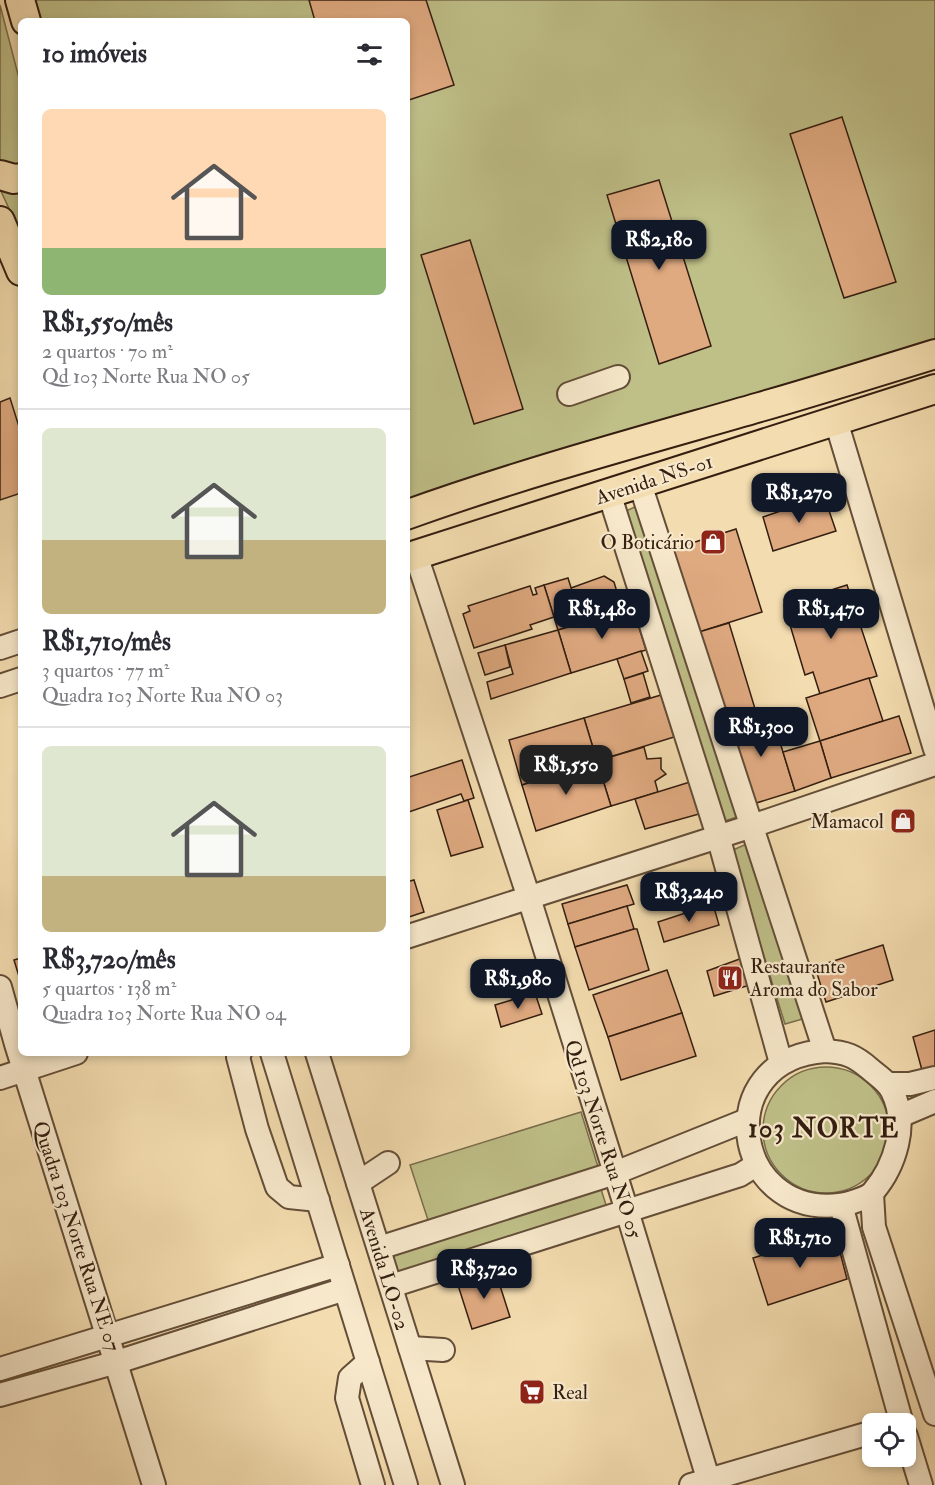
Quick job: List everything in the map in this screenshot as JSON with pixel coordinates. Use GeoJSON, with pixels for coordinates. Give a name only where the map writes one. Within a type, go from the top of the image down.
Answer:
{"type":"FeatureCollection","features":[{"type":"Feature","properties":{"kind":"main road"},"geometry":{"type":"LineString","coordinates":[[20,0],[25,18]]}},
{"type":"Feature","properties":{"kind":"main road"},"geometry":{"type":"LineString","coordinates":[[0,175],[18,178]]}},
{"type":"Feature","properties":{"kind":"main road"},"geometry":{"type":"LineString","coordinates":[[0,222],[18,264]]}},
{"type":"Feature","properties":{"kind":"main road","name":"Avenida NS-01"},"geometry":{"type":"LineString","coordinates":[[410,514],[622,445],[760,407],[935,354]]}},
{"type":"Feature","properties":{"kind":"main road","name":"Avenida NS-01"},"geometry":{"type":"LineString","coordinates":[[411,556],[519,524],[935,389]]}},
{"type":"Feature","properties":{"kind":"street"},"geometry":{"type":"LineString","coordinates":[[569,394],[618,377]]}},
{"type":"Feature","properties":{"kind":"street"},"geometry":{"type":"LineString","coordinates":[[836,421],[935,749]]}},
{"type":"Feature","properties":{"kind":"street"},"geometry":{"type":"LineString","coordinates":[[640,484],[825,1051]]}},
{"type":"Feature","properties":{"kind":"street"},"geometry":{"type":"LineString","coordinates":[[609,494],[718,836],[781,1063]]}},
{"type":"Feature","properties":{"kind":"street","name":"Qd 103 Norte Rua NO 05"},"geometry":{"type":"LineString","coordinates":[[411,556],[529,898],[627,1211],[703,1483]]}},
{"type":"Feature","properties":{"kind":"street"},"geometry":{"type":"LineString","coordinates":[[0,648],[18,642]]}},
{"type":"Feature","properties":{"kind":"street"},"geometry":{"type":"LineString","coordinates":[[0,686],[18,680]]}},
{"type":"Feature","properties":{"kind":"street"},"geometry":{"type":"LineString","coordinates":[[410,935],[752,826],[935,764]]}},
{"type":"Feature","properties":{"kind":"street","name":"Quadra 103 Norte Rua NE 07"},"geometry":{"type":"LineString","coordinates":[[0,987],[12,1045],[24,1071],[154,1485]]}},
{"type":"Feature","properties":{"kind":"street"},"geometry":{"type":"LineString","coordinates":[[825,1051],[840,1052],[856,1057],[888,1084],[896,1100],[900,1116],[897,1144],[890,1169],[872,1194],[841,1205],[813,1205],[790,1198],[771,1184],[756,1165],[748,1143],[747,1120],[754,1095],[768,1074],[781,1063],[805,1052],[825,1051]]}},
{"type":"Feature","properties":{"kind":"street"},"geometry":{"type":"LineString","coordinates":[[0,1078],[67,1056]]}},
{"type":"Feature","properties":{"kind":"street"},"geometry":{"type":"LineString","coordinates":[[238,1056],[257,1129],[277,1187],[288,1197],[318,1200]]}},
{"type":"Feature","properties":{"kind":"street"},"geometry":{"type":"LineString","coordinates":[[273,1056],[406,1485]]}},
{"type":"Feature","properties":{"kind":"street","name":"Avenida LO-02"},"geometry":{"type":"LineString","coordinates":[[318,1056],[453,1485]]}},
{"type":"Feature","properties":{"kind":"street"},"geometry":{"type":"LineString","coordinates":[[888,1084],[910,1084],[935,1078]]}},
{"type":"Feature","properties":{"kind":"street"},"geometry":{"type":"LineString","coordinates":[[900,1116],[935,1101]]}},
{"type":"Feature","properties":{"kind":"street"},"geometry":{"type":"LineString","coordinates":[[379,1248],[615,1173],[747,1120]]}},
{"type":"Feature","properties":{"kind":"street"},"geometry":{"type":"LineString","coordinates":[[358,1183],[388,1163]]}},
{"type":"Feature","properties":{"kind":"street"},"geometry":{"type":"LineString","coordinates":[[391,1286],[740,1175],[756,1165]]}},
{"type":"Feature","properties":{"kind":"street"},"geometry":{"type":"LineString","coordinates":[[872,1194],[874,1227],[935,1414],[916,1420]]}},
{"type":"Feature","properties":{"kind":"street"},"geometry":{"type":"LineString","coordinates":[[841,1205],[900,1413]]}},
{"type":"Feature","properties":{"kind":"street"},"geometry":{"type":"LineString","coordinates":[[0,1369],[338,1265]]}},
{"type":"Feature","properties":{"kind":"street"},"geometry":{"type":"LineString","coordinates":[[0,1395],[117,1362],[345,1289]]}},
{"type":"Feature","properties":{"kind":"street"},"geometry":{"type":"LineString","coordinates":[[410,1348],[443,1350]]}},
{"type":"Feature","properties":{"kind":"street"},"geometry":{"type":"LineString","coordinates":[[368,1362],[350,1378],[347,1398],[373,1485]]}},
{"type":"Feature","properties":{"kind":"street"},"geometry":{"type":"LineString","coordinates":[[703,1483],[862,1435]]}},
{"type":"Feature","properties":{"kind":"street"},"geometry":{"type":"LineString","coordinates":[[915,1467],[921,1485]]}},
{"type":"Feature","properties":{"kind":"green space"},"geometry":{"type":"Polygon","coordinates":[[[35,0],[935,0],[935,342],[410,507],[410,18],[39,18],[35,0]]]}},
{"type":"Feature","properties":{"kind":"green space"},"geometry":{"type":"Polygon","coordinates":[[[0,5],[18,74],[18,167],[0,163],[0,5]]]}},
{"type":"Feature","properties":{"kind":"green space"},"geometry":{"type":"Polygon","coordinates":[[[0,189],[18,190],[18,228],[0,189]]]}},
{"type":"Feature","properties":{"kind":"green space"},"geometry":{"type":"Polygon","coordinates":[[[641,504],[740,816],[722,822],[624,512],[641,504]]]}},
{"type":"Feature","properties":{"kind":"green space"},"geometry":{"type":"Polygon","coordinates":[[[751,842],[806,1018],[785,1024],[731,851],[751,842]]]}},
{"type":"Feature","properties":{"kind":"green space"},"geometry":{"type":"Polygon","coordinates":[[[826,1067],[850,1072],[870,1086],[884,1106],[889,1130],[884,1154],[870,1174],[850,1188],[826,1193],[802,1188],[782,1174],[768,1154],[763,1130],[768,1106],[782,1086],[802,1072],[826,1067]]]}},
{"type":"Feature","properties":{"kind":"green space"},"geometry":{"type":"Polygon","coordinates":[[[581,1112],[599,1170],[429,1223],[410,1165],[581,1112]]]}},
{"type":"Feature","properties":{"kind":"green space"},"geometry":{"type":"Polygon","coordinates":[[[600,1186],[607,1208],[391,1274],[385,1255],[600,1186]]]}},
{"type":"Feature","properties":{"kind":"building"},"geometry":{"type":"Polygon","coordinates":[[[309,0],[426,0],[454,85],[410,100],[410,18],[314,18],[309,0]]]}},
{"type":"Feature","properties":{"kind":"building"},"geometry":{"type":"Polygon","coordinates":[[[842,117],[896,282],[844,298],[790,134],[842,117]]]}},
{"type":"Feature","properties":{"kind":"building"},"geometry":{"type":"Polygon","coordinates":[[[659,180],[711,346],[659,364],[607,195],[659,180]]]}},
{"type":"Feature","properties":{"kind":"building"},"geometry":{"type":"Polygon","coordinates":[[[470,240],[523,409],[474,424],[421,255],[470,240]]]}},
{"type":"Feature","properties":{"kind":"building"},"geometry":{"type":"Polygon","coordinates":[[[10,398],[18,423],[18,494],[0,500],[0,402],[10,398]]]}},
{"type":"Feature","properties":{"kind":"building"},"geometry":{"type":"Polygon","coordinates":[[[824,496],[836,531],[773,551],[763,517],[824,496]]]}},
{"type":"Feature","properties":{"kind":"building"},"geometry":{"type":"Polygon","coordinates":[[[736,529],[762,612],[699,632],[673,549],[736,529]]]}},
{"type":"Feature","properties":{"kind":"building"},"geometry":{"type":"Polygon","coordinates":[[[604,576],[614,582],[622,609],[581,622],[571,588],[604,576]]]}},
{"type":"Feature","properties":{"kind":"building"},"geometry":{"type":"Polygon","coordinates":[[[568,578],[582,623],[558,630],[544,585],[568,578]]]}},
{"type":"Feature","properties":{"kind":"building"},"geometry":{"type":"Polygon","coordinates":[[[544,585],[554,617],[530,625],[532,629],[474,648],[463,614],[470,611],[468,606],[530,586],[533,595],[537,594],[535,588],[544,585]]]}},
{"type":"Feature","properties":{"kind":"building"},"geometry":{"type":"Polygon","coordinates":[[[847,585],[877,676],[820,694],[813,672],[805,675],[784,605],[847,585]]]}},
{"type":"Feature","properties":{"kind":"building"},"geometry":{"type":"Polygon","coordinates":[[[633,608],[646,650],[571,673],[558,630],[633,608]]]}},
{"type":"Feature","properties":{"kind":"building"},"geometry":{"type":"Polygon","coordinates":[[[729,623],[756,712],[727,721],[699,632],[729,623]]]}},
{"type":"Feature","properties":{"kind":"building"},"geometry":{"type":"Polygon","coordinates":[[[558,630],[571,673],[491,699],[487,682],[513,674],[505,645],[558,630]]]}},
{"type":"Feature","properties":{"kind":"building"},"geometry":{"type":"Polygon","coordinates":[[[505,645],[510,667],[485,675],[478,653],[505,645]]]}},
{"type":"Feature","properties":{"kind":"building"},"geometry":{"type":"Polygon","coordinates":[[[641,651],[648,671],[624,679],[617,659],[641,651]]]}},
{"type":"Feature","properties":{"kind":"building"},"geometry":{"type":"Polygon","coordinates":[[[643,673],[650,697],[631,703],[624,679],[643,673]]]}},
{"type":"Feature","properties":{"kind":"building"},"geometry":{"type":"Polygon","coordinates":[[[869,678],[883,721],[820,741],[806,698],[869,678]]]}},
{"type":"Feature","properties":{"kind":"building"},"geometry":{"type":"Polygon","coordinates":[[[661,695],[674,737],[597,761],[584,718],[661,695]]]}},
{"type":"Feature","properties":{"kind":"building"},"geometry":{"type":"Polygon","coordinates":[[[760,710],[765,728],[775,726],[795,791],[753,804],[727,721],[760,710]]]}},
{"type":"Feature","properties":{"kind":"building"},"geometry":{"type":"Polygon","coordinates":[[[899,716],[911,753],[831,778],[820,741],[899,716]]]}},
{"type":"Feature","properties":{"kind":"building"},"geometry":{"type":"Polygon","coordinates":[[[584,718],[597,761],[522,785],[509,740],[584,718]]]}},
{"type":"Feature","properties":{"kind":"building"},"geometry":{"type":"Polygon","coordinates":[[[820,741],[831,778],[795,791],[783,752],[820,741]]]}},
{"type":"Feature","properties":{"kind":"building"},"geometry":{"type":"Polygon","coordinates":[[[644,747],[647,759],[661,758],[661,769],[666,774],[655,781],[658,792],[611,806],[597,761],[644,747]]]}},
{"type":"Feature","properties":{"kind":"building"},"geometry":{"type":"Polygon","coordinates":[[[462,760],[474,798],[464,801],[461,794],[410,812],[410,777],[462,760]]]}},
{"type":"Feature","properties":{"kind":"building"},"geometry":{"type":"Polygon","coordinates":[[[597,761],[611,806],[536,831],[522,785],[597,761]]]}},
{"type":"Feature","properties":{"kind":"building"},"geometry":{"type":"Polygon","coordinates":[[[690,782],[699,814],[645,829],[635,799],[690,782]]]}},
{"type":"Feature","properties":{"kind":"building"},"geometry":{"type":"Polygon","coordinates":[[[468,800],[483,847],[451,856],[437,810],[468,800]]]}},
{"type":"Feature","properties":{"kind":"building"},"geometry":{"type":"Polygon","coordinates":[[[414,880],[424,912],[410,917],[410,881],[414,880]]]}},
{"type":"Feature","properties":{"kind":"building"},"geometry":{"type":"Polygon","coordinates":[[[627,885],[634,904],[568,924],[562,904],[627,885]]]}},
{"type":"Feature","properties":{"kind":"building"},"geometry":{"type":"Polygon","coordinates":[[[713,904],[719,925],[664,942],[658,922],[713,904]]]}},
{"type":"Feature","properties":{"kind":"building"},"geometry":{"type":"Polygon","coordinates":[[[627,906],[634,929],[575,947],[568,924],[627,906]]]}},
{"type":"Feature","properties":{"kind":"building"},"geometry":{"type":"Polygon","coordinates":[[[637,929],[649,970],[589,990],[575,947],[637,929]]]}},
{"type":"Feature","properties":{"kind":"building"},"geometry":{"type":"Polygon","coordinates":[[[883,945],[893,980],[826,1002],[815,967],[883,945]]]}},
{"type":"Feature","properties":{"kind":"building","name":"Restaurante Aroma do Sabor"},"geometry":{"type":"Polygon","coordinates":[[[745,957],[753,984],[714,996],[707,971],[745,957]]]}},
{"type":"Feature","properties":{"kind":"building"},"geometry":{"type":"Polygon","coordinates":[[[18,959],[18,973],[14,960],[18,959]]]}},
{"type":"Feature","properties":{"kind":"building"},"geometry":{"type":"Polygon","coordinates":[[[667,970],[682,1013],[608,1037],[593,995],[667,970]]]}},
{"type":"Feature","properties":{"kind":"building"},"geometry":{"type":"Polygon","coordinates":[[[535,993],[542,1014],[501,1027],[495,1005],[535,993]]]}},
{"type":"Feature","properties":{"kind":"building"},"geometry":{"type":"Polygon","coordinates":[[[682,1013],[696,1056],[621,1080],[608,1037],[682,1013]]]}},
{"type":"Feature","properties":{"kind":"building"},"geometry":{"type":"Polygon","coordinates":[[[935,1030],[935,1070],[923,1074],[913,1037],[935,1030]]]}},
{"type":"Feature","properties":{"kind":"building"},"geometry":{"type":"Polygon","coordinates":[[[835,1233],[847,1279],[768,1305],[753,1258],[835,1233]]]}},
{"type":"Feature","properties":{"kind":"building"},"geometry":{"type":"Polygon","coordinates":[[[495,1270],[510,1317],[472,1329],[457,1282],[495,1270]]]}},
{"type":"Feature","properties":{"kind":"place","name":"O Boticário"},"geometry":{"type":"Point","coordinates":[713,542]}},
{"type":"Feature","properties":{"kind":"place","name":"Mamacol"},"geometry":{"type":"Point","coordinates":[903,821]}},
{"type":"Feature","properties":{"kind":"place","name":"Restaurante Aroma do Sabor"},"geometry":{"type":"Point","coordinates":[730,978]}},
{"type":"Feature","properties":{"kind":"place","name":"Real"},"geometry":{"type":"Point","coordinates":[532,1392]}},
{"type":"Feature","properties":{"kind":"district","name":"103 NORTE"},"geometry":{"type":"Point","coordinates":[824,1128]}}]}
